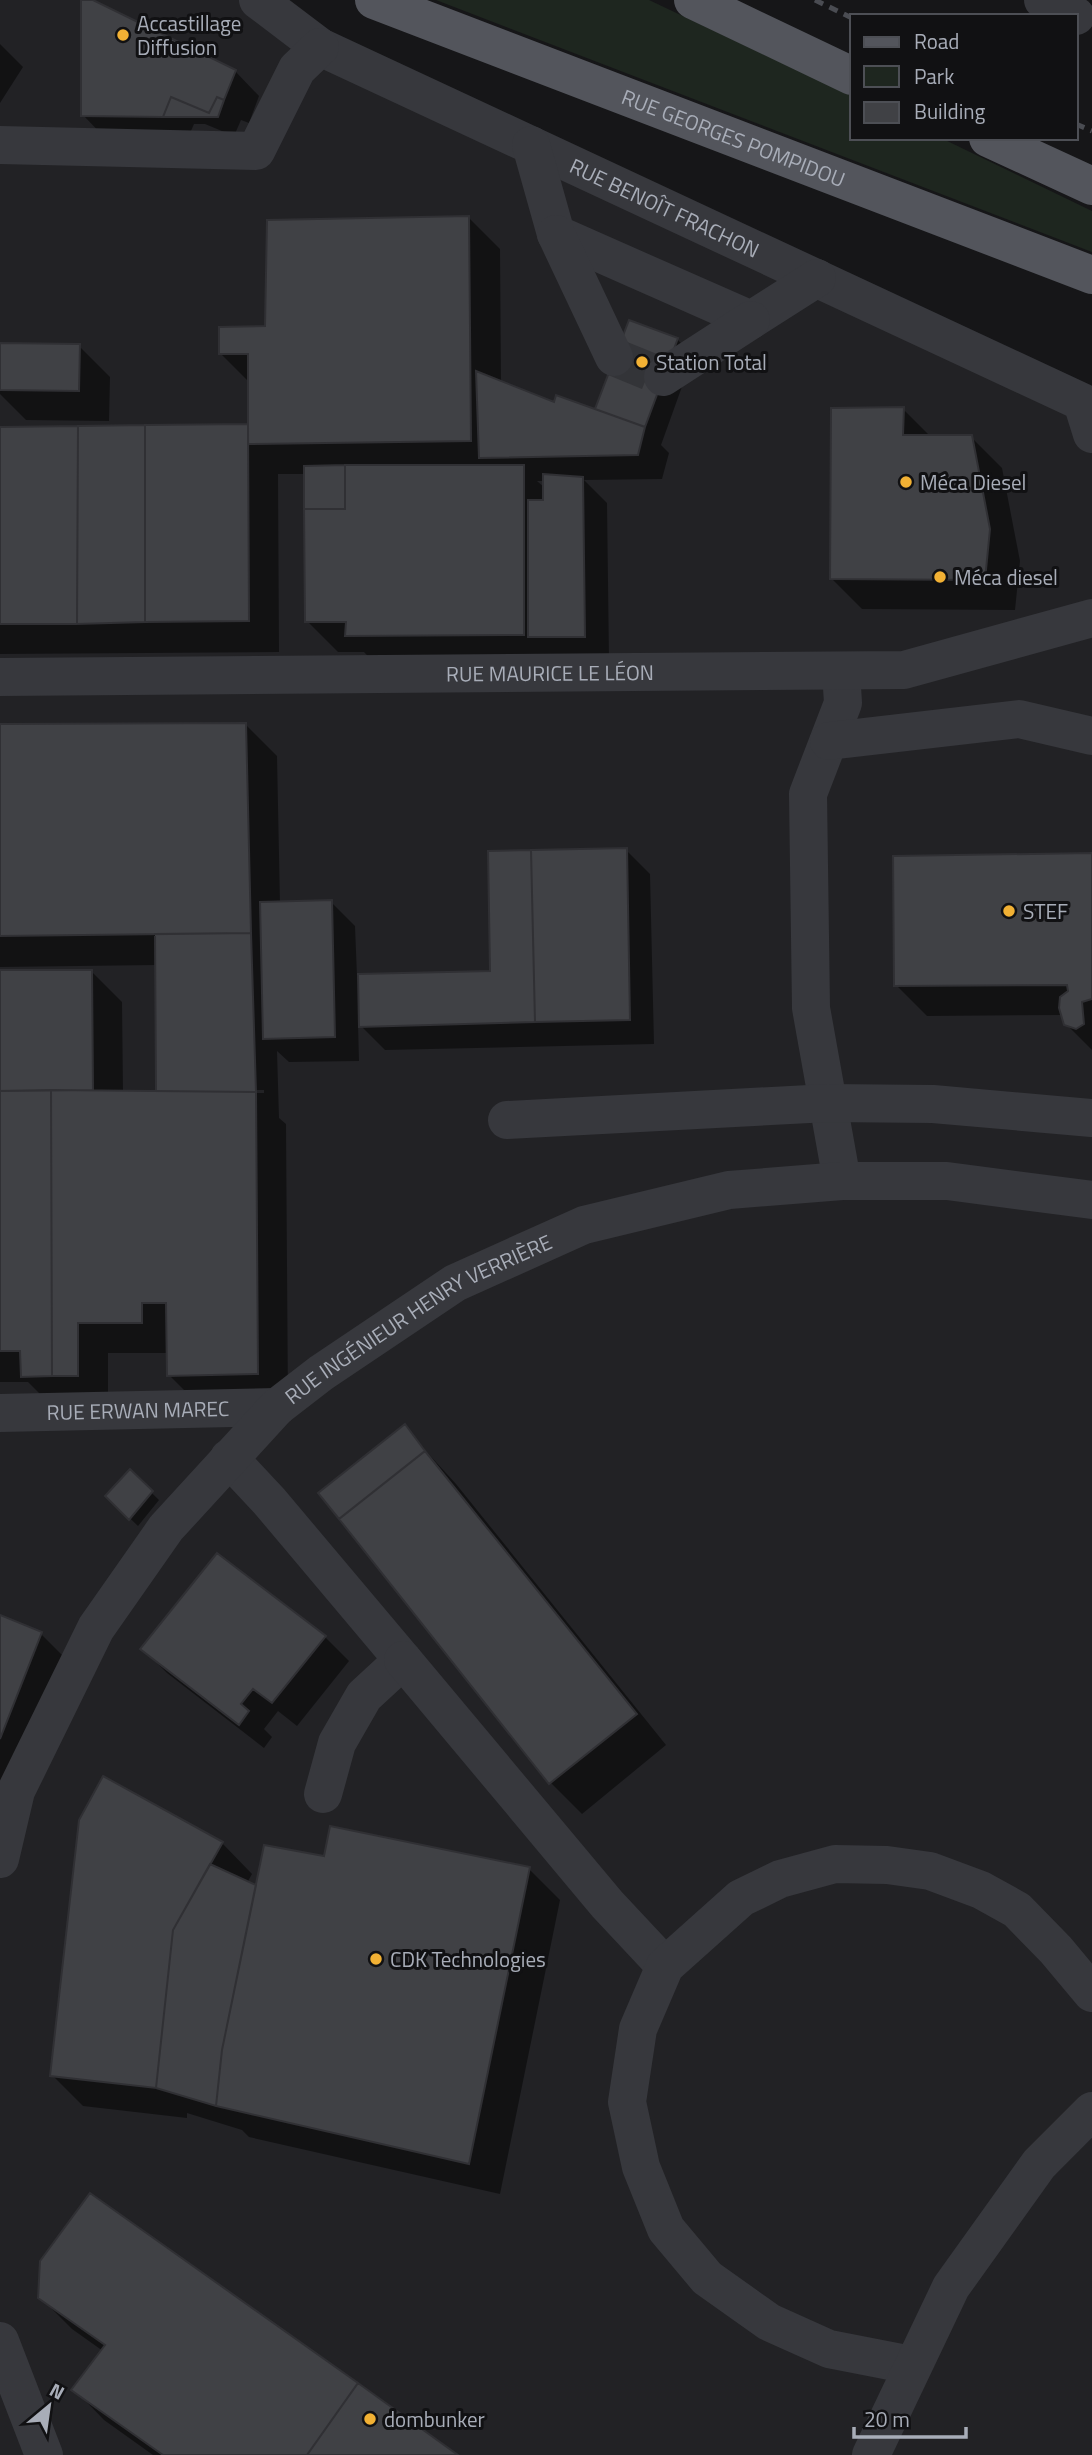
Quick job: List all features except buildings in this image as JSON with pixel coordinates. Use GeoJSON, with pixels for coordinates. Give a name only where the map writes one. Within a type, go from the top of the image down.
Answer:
{"type":"FeatureCollection","features":[{"type":"Feature","properties":{"kind":"main road","name":"RUE GEORGES POMPIDOU"},"geometry":{"type":"LineString","coordinates":[[374,0],[1092,275]]}},
{"type":"Feature","properties":{"kind":"main road"},"geometry":{"type":"LineString","coordinates":[[693,0],[850,75]]}},
{"type":"Feature","properties":{"kind":"main road"},"geometry":{"type":"LineString","coordinates":[[992,140],[1092,186]]}},
{"type":"Feature","properties":{"kind":"street","name":"RUE BENOÎT FRACHON"},"geometry":{"type":"LineString","coordinates":[[258,0],[320,47],[817,278],[1087,418]]}},
{"type":"Feature","properties":{"kind":"street"},"geometry":{"type":"LineString","coordinates":[[1043,0],[1072,14]]}},
{"type":"Feature","properties":{"kind":"street"},"geometry":{"type":"LineString","coordinates":[[0,145],[256,151],[298,69],[320,47]]}},
{"type":"Feature","properties":{"kind":"street"},"geometry":{"type":"LineString","coordinates":[[531,145],[556,233],[614,357]]}},
{"type":"Feature","properties":{"kind":"street"},"geometry":{"type":"LineString","coordinates":[[556,233],[751,320]]}},
{"type":"Feature","properties":{"kind":"street"},"geometry":{"type":"LineString","coordinates":[[663,377],[817,278]]}},
{"type":"Feature","properties":{"kind":"street","name":"RUE MAURICE LE LÉON"},"geometry":{"type":"LineString","coordinates":[[0,677],[904,670],[1092,618]]}},
{"type":"Feature","properties":{"kind":"street"},"geometry":{"type":"LineString","coordinates":[[841,671],[843,703],[808,794],[811,1009],[842,1181]]}},
{"type":"Feature","properties":{"kind":"street"},"geometry":{"type":"LineString","coordinates":[[829,741],[1019,719],[1092,736]]}},
{"type":"Feature","properties":{"kind":"street"},"geometry":{"type":"LineString","coordinates":[[507,1120],[828,1103],[933,1104],[1092,1118]]}},
{"type":"Feature","properties":{"kind":"street","name":"RUE INGÉNIEUR HENRY VERRIÈRE"},"geometry":{"type":"LineString","coordinates":[[0,1858],[16,1791],[96,1628],[166,1528],[276,1407],[321,1373],[455,1283],[584,1225],[729,1190],[842,1181],[947,1181],[1092,1200]]}},
{"type":"Feature","properties":{"kind":"street","name":"RUE ERWAN MAREC"},"geometry":{"type":"LineString","coordinates":[[0,1413],[276,1407]]}},
{"type":"Feature","properties":{"kind":"street"},"geometry":{"type":"LineString","coordinates":[[229,1458],[270,1502],[607,1904],[665,1966]]}},
{"type":"Feature","properties":{"kind":"street"},"geometry":{"type":"LineString","coordinates":[[323,1794],[337,1743],[364,1696],[402,1660]]}},
{"type":"Feature","properties":{"kind":"street"},"geometry":{"type":"LineString","coordinates":[[911,2365],[829,2349],[769,2322],[707,2278],[666,2228],[641,2167],[627,2102],[638,2029],[665,1966],[741,1898],[780,1879],[835,1864],[887,1865],[930,1871],[981,1891],[1017,1910],[1056,1950],[1092,1993]]}},
{"type":"Feature","properties":{"kind":"street"},"geometry":{"type":"LineString","coordinates":[[871,2455],[911,2365],[950,2287],[1039,2164],[1092,2111]]}},
{"type":"Feature","properties":{"kind":"street"},"geometry":{"type":"LineString","coordinates":[[0,2341],[44,2455]]}},
{"type":"Feature","properties":{"kind":"shaded area"},"geometry":{"type":"Polygon","coordinates":[[[0,0],[258,0],[1092,406],[1092,2455],[0,2455],[0,0]]]}},
{"type":"Feature","properties":{"kind":"green space"},"geometry":{"type":"Polygon","coordinates":[[[436,0],[649,0],[850,95],[850,140],[945,140],[1092,211],[1092,252],[436,0]]]}},
{"type":"Feature","properties":{"kind":"tunnel"},"geometry":{"type":"LineString","coordinates":[[614,357],[663,377]]}},
{"type":"Feature","properties":{"kind":"railway"},"geometry":{"type":"LineString","coordinates":[[815,0],[850,17]]}},
{"type":"Feature","properties":{"kind":"railway"},"geometry":{"type":"LineString","coordinates":[[1078,125],[1092,131]]}},
{"type":"Feature","properties":{"kind":"place","name":"Accastillage Diffusion"},"geometry":{"type":"Point","coordinates":[123,35]}},
{"type":"Feature","properties":{"kind":"place","name":"Station Total"},"geometry":{"type":"Point","coordinates":[642,362]}},
{"type":"Feature","properties":{"kind":"place","name":"Méca Diesel"},"geometry":{"type":"Point","coordinates":[906,482]}},
{"type":"Feature","properties":{"kind":"place","name":"Méca diesel"},"geometry":{"type":"Point","coordinates":[940,577]}},
{"type":"Feature","properties":{"kind":"place","name":"STEF"},"geometry":{"type":"Point","coordinates":[1009,911]}},
{"type":"Feature","properties":{"kind":"place","name":"CDK Technologies"},"geometry":{"type":"Point","coordinates":[376,1959]}},
{"type":"Feature","properties":{"kind":"place","name":"dombunker"},"geometry":{"type":"Point","coordinates":[370,2419]}}]}
